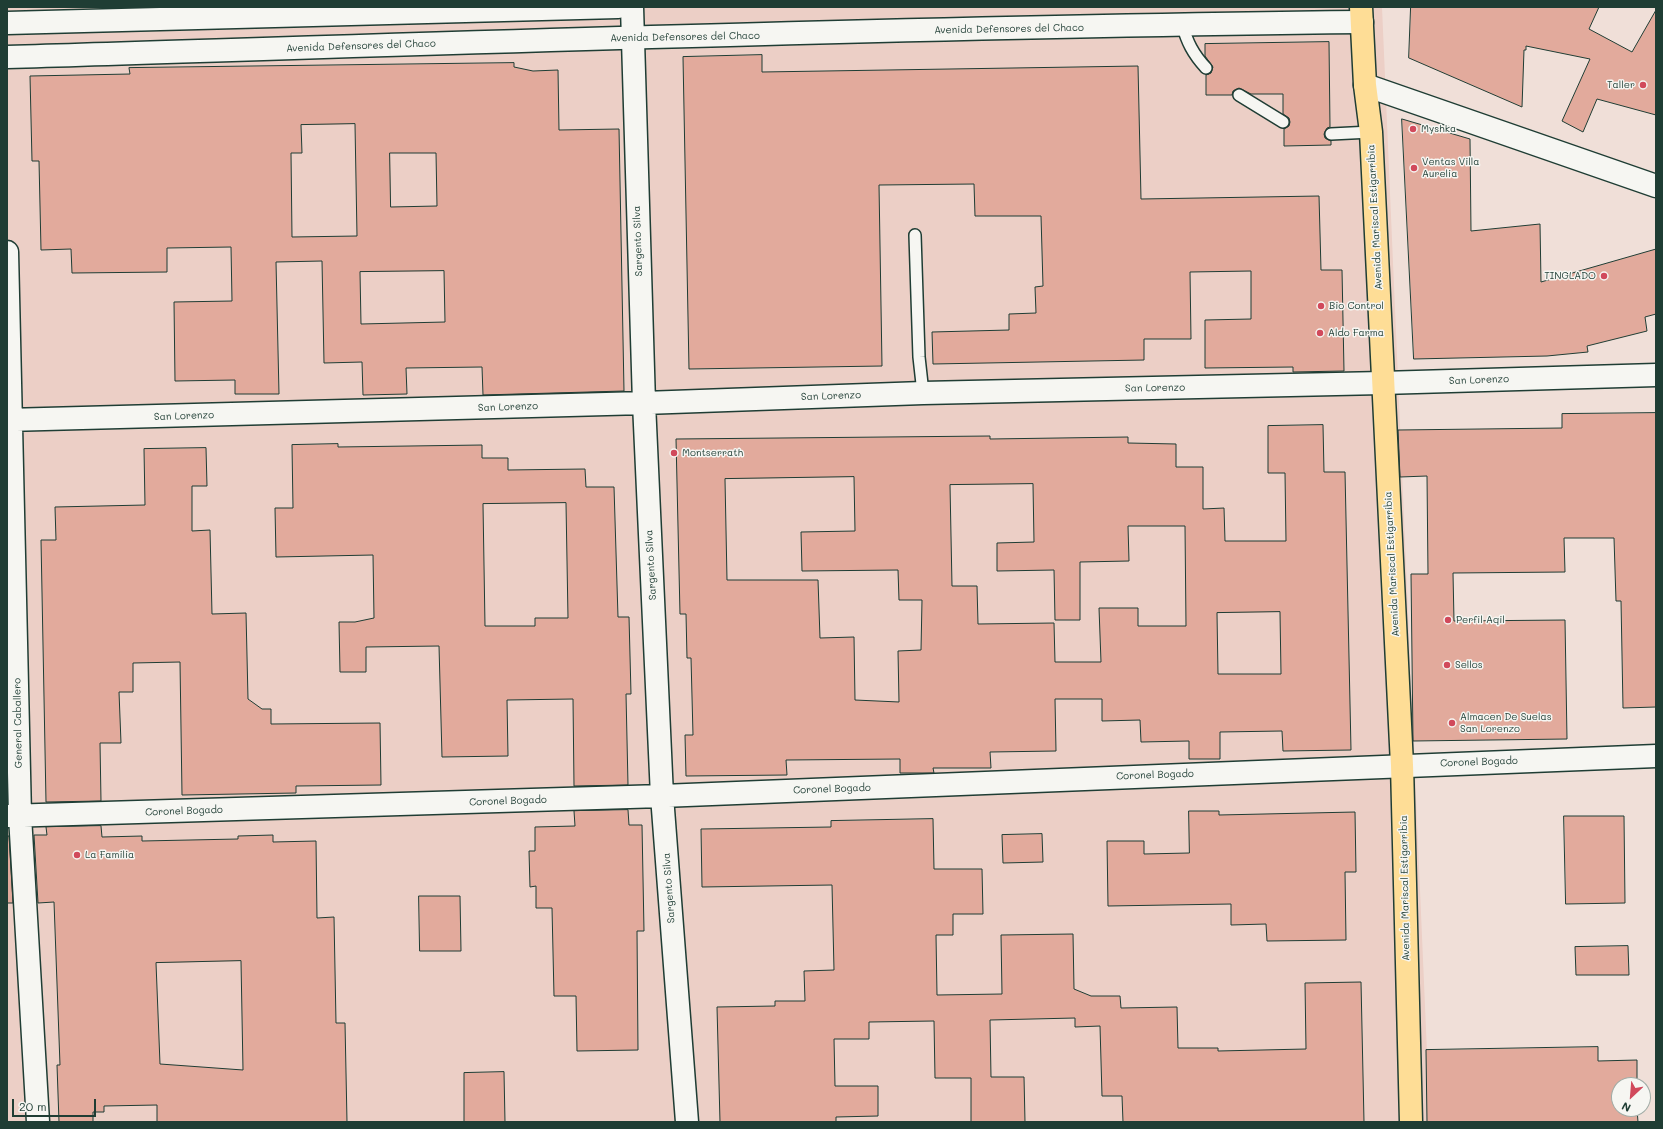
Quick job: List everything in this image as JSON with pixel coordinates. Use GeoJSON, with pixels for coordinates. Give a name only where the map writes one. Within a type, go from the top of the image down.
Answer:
{"type":"FeatureCollection","features":[{"type":"Feature","properties":{"kind":"highway","name":"Avenida Mariscal Estigarribia"},"geometry":{"type":"LineString","coordinates":[[1362,14],[1365,85],[1371,132],[1382,383],[1402,765],[1411,1122]]}},
{"type":"Feature","properties":{"kind":"street"},"geometry":{"type":"LineString","coordinates":[[7,23],[618,7]]}},
{"type":"Feature","properties":{"kind":"street","name":"Sargento Silva"},"geometry":{"type":"LineString","coordinates":[[632,7],[631,38],[644,403],[662,796],[687,1122]]}},
{"type":"Feature","properties":{"kind":"street","name":"Avenida Defensores del Chaco"},"geometry":{"type":"LineString","coordinates":[[7,57],[631,38],[1182,24],[1362,14]]}},
{"type":"Feature","properties":{"kind":"street"},"geometry":{"type":"LineString","coordinates":[[1365,85],[1656,186]]}},
{"type":"Feature","properties":{"kind":"street","name":"General Caballero"},"geometry":{"type":"LineString","coordinates":[[7,252],[13,816],[38,1122]]}},
{"type":"Feature","properties":{"kind":"street","name":"San Lorenzo"},"geometry":{"type":"LineString","coordinates":[[9,420],[644,403],[923,392],[1382,383],[1656,375]]}},
{"type":"Feature","properties":{"kind":"street","name":"Coronel Bogado"},"geometry":{"type":"LineString","coordinates":[[13,816],[662,796],[1402,765],[1656,756]]}},
{"type":"Feature","properties":{"kind":"lane"},"geometry":{"type":"LineString","coordinates":[[1182,24],[1188,43],[1206,68]]}},
{"type":"Feature","properties":{"kind":"lane"},"geometry":{"type":"LineString","coordinates":[[1239,95],[1283,122]]}},
{"type":"Feature","properties":{"kind":"lane"},"geometry":{"type":"LineString","coordinates":[[1331,134],[1371,132]]}},
{"type":"Feature","properties":{"kind":"lane"},"geometry":{"type":"LineString","coordinates":[[915,235],[919,357],[923,392]]}},
{"type":"Feature","properties":{"kind":"shaded area"},"geometry":{"type":"Polygon","coordinates":[[[7,7],[1382,7],[1430,1122],[7,1122],[7,7]]]}},
{"type":"Feature","properties":{"kind":"building"},"geometry":{"type":"Polygon","coordinates":[[[1411,7],[1599,7],[1589,29],[1632,52],[1656,10],[1656,115],[1597,99],[1583,132],[1562,121],[1590,59],[1526,46],[1526,50],[1524,50],[1522,107],[1409,58],[1411,7]]]}},
{"type":"Feature","properties":{"kind":"building"},"geometry":{"type":"Polygon","coordinates":[[[1329,42],[1330,127],[1327,128],[1324,134],[1325,138],[1331,141],[1331,145],[1284,146],[1284,129],[1289,126],[1290,122],[1289,118],[1283,114],[1283,94],[1251,94],[1239,88],[1233,91],[1232,95],[1206,95],[1206,75],[1211,73],[1213,67],[1205,56],[1205,44],[1329,42]]]}},
{"type":"Feature","properties":{"kind":"building"},"geometry":{"type":"Polygon","coordinates":[[[762,55],[762,72],[1138,66],[1141,199],[1319,196],[1321,270],[1342,270],[1344,371],[1293,372],[1293,367],[1205,368],[1205,320],[1251,319],[1251,271],[1190,272],[1191,339],[1144,339],[1144,360],[933,364],[932,332],[1009,330],[1009,314],[1036,313],[1035,287],[1043,286],[1041,216],[975,216],[974,184],[879,185],[882,366],[689,369],[683,57],[762,55]]]}},
{"type":"Feature","properties":{"kind":"building"},"geometry":{"type":"Polygon","coordinates":[[[514,63],[514,67],[533,71],[558,70],[559,130],[619,129],[624,391],[483,395],[482,367],[406,368],[407,394],[363,395],[362,362],[324,363],[322,261],[276,262],[279,394],[235,394],[235,380],[175,381],[174,302],[232,301],[231,247],[167,248],[167,272],[72,273],[71,249],[41,250],[39,161],[32,161],[30,76],[130,74],[129,68],[514,63]],[[355,124],[301,125],[302,153],[291,153],[292,237],[357,236],[355,124]],[[390,153],[391,207],[437,206],[436,153],[390,153]],[[444,271],[360,272],[361,324],[445,322],[444,271]]]}},
{"type":"Feature","properties":{"kind":"building"},"geometry":{"type":"Polygon","coordinates":[[[1402,119],[1470,139],[1471,231],[1540,224],[1541,282],[1656,249],[1656,314],[1645,317],[1647,331],[1587,346],[1588,352],[1547,356],[1414,359],[1402,119]]]}},
{"type":"Feature","properties":{"kind":"building"},"geometry":{"type":"Polygon","coordinates":[[[1656,413],[1656,707],[1623,708],[1621,601],[1616,601],[1614,538],[1564,538],[1565,572],[1453,573],[1454,621],[1565,620],[1567,739],[1413,741],[1411,574],[1428,574],[1427,476],[1400,477],[1398,430],[1562,428],[1562,414],[1656,413]]]}},
{"type":"Feature","properties":{"kind":"building"},"geometry":{"type":"Polygon","coordinates":[[[1323,425],[1324,472],[1345,472],[1351,750],[1283,751],[1282,731],[1220,732],[1220,759],[1189,759],[1189,741],[1141,742],[1140,720],[1102,721],[1102,699],[1055,699],[1056,751],[990,752],[991,768],[933,768],[934,773],[900,773],[900,759],[786,760],[787,775],[686,776],[685,735],[693,735],[691,658],[687,658],[686,614],[680,614],[676,439],[990,436],[990,439],[1128,437],[1128,443],[1176,444],[1176,467],[1203,467],[1203,509],[1224,508],[1225,541],[1286,541],[1285,473],[1268,473],[1268,426],[1323,425]],[[854,477],[725,479],[727,580],[818,580],[820,638],[854,637],[855,700],[899,702],[898,651],[921,650],[922,600],[899,600],[898,570],[802,571],[801,532],[855,531],[854,477]],[[1033,484],[950,485],[952,586],[977,586],[978,624],[1054,623],[1055,662],[1101,662],[1099,608],[1138,608],[1138,626],[1186,626],[1185,526],[1128,526],[1129,561],[1080,562],[1080,620],[1055,620],[1054,570],[997,571],[997,543],[1034,542],[1033,484]],[[1280,612],[1217,613],[1218,674],[1281,674],[1280,612]]]}},
{"type":"Feature","properties":{"kind":"building"},"geometry":{"type":"Polygon","coordinates":[[[338,444],[338,447],[482,445],[482,458],[508,458],[508,470],[585,469],[586,487],[614,487],[618,617],[629,617],[631,694],[626,694],[628,785],[574,786],[573,699],[507,700],[508,756],[442,757],[439,646],[366,647],[366,672],[340,672],[339,622],[355,622],[374,618],[373,555],[276,557],[275,508],[293,508],[292,445],[338,444]],[[566,503],[483,504],[485,626],[535,626],[535,618],[568,618],[566,503]]]}},
{"type":"Feature","properties":{"kind":"building"},"geometry":{"type":"Polygon","coordinates":[[[206,448],[207,486],[192,486],[192,531],[210,530],[212,614],[246,613],[248,699],[262,709],[271,709],[271,724],[380,723],[381,785],[296,786],[296,793],[182,795],[180,662],[133,663],[133,692],[119,692],[121,743],[100,743],[101,801],[46,802],[41,540],[56,540],[55,507],[145,505],[144,449],[206,448]]]}},
{"type":"Feature","properties":{"kind":"building"},"geometry":{"type":"Polygon","coordinates":[[[628,810],[629,825],[642,825],[644,931],[637,931],[638,1050],[577,1051],[576,996],[554,996],[552,908],[536,908],[536,886],[530,887],[529,851],[535,851],[535,827],[575,826],[574,811],[628,810]]]}},
{"type":"Feature","properties":{"kind":"building"},"geometry":{"type":"Polygon","coordinates":[[[1189,811],[1219,811],[1219,815],[1355,812],[1356,872],[1345,872],[1346,940],[1267,941],[1266,924],[1231,925],[1231,904],[1108,906],[1107,841],[1144,841],[1144,854],[1189,853],[1189,811]]]}},
{"type":"Feature","properties":{"kind":"building"},"geometry":{"type":"Polygon","coordinates":[[[1564,816],[1624,816],[1625,903],[1566,904],[1564,816]]]}},
{"type":"Feature","properties":{"kind":"building"},"geometry":{"type":"Polygon","coordinates":[[[933,819],[934,869],[982,869],[983,914],[953,914],[953,935],[936,935],[937,995],[1002,994],[1001,935],[1073,934],[1074,989],[1091,996],[1120,996],[1121,1008],[1177,1007],[1178,1048],[1218,1048],[1218,1051],[1306,1049],[1305,983],[1361,982],[1364,1122],[1123,1122],[1122,1096],[1102,1096],[1100,1026],[1075,1027],[1075,1018],[990,1020],[991,1077],[1024,1077],[1025,1122],[971,1122],[971,1078],[935,1078],[934,1021],[869,1022],[869,1039],[834,1039],[835,1086],[878,1086],[878,1116],[836,1117],[836,1122],[720,1122],[717,1007],[775,1006],[775,1001],[805,1001],[804,971],[834,970],[832,885],[702,887],[701,829],[831,827],[831,821],[933,819]]]}},
{"type":"Feature","properties":{"kind":"building"},"geometry":{"type":"Polygon","coordinates":[[[101,826],[102,837],[142,836],[142,841],[238,839],[238,836],[273,835],[273,842],[316,841],[317,918],[334,917],[336,1023],[345,1023],[347,1122],[157,1122],[157,1105],[104,1106],[104,1112],[93,1112],[93,1122],[59,1122],[57,1065],[60,1065],[54,902],[38,903],[34,835],[47,835],[46,827],[101,826]],[[241,961],[156,963],[160,1064],[243,1070],[241,961]]]}},
{"type":"Feature","properties":{"kind":"building"},"geometry":{"type":"Polygon","coordinates":[[[1042,834],[1043,862],[1003,863],[1002,835],[1042,834]]]}},
{"type":"Feature","properties":{"kind":"building"},"geometry":{"type":"Polygon","coordinates":[[[7,836],[9,836],[13,903],[7,903],[7,836]]]}},
{"type":"Feature","properties":{"kind":"building"},"geometry":{"type":"Polygon","coordinates":[[[419,896],[460,896],[461,951],[420,951],[419,896]]]}},
{"type":"Feature","properties":{"kind":"building"},"geometry":{"type":"Polygon","coordinates":[[[1628,946],[1629,975],[1576,975],[1575,947],[1628,946]]]}},
{"type":"Feature","properties":{"kind":"building"},"geometry":{"type":"Polygon","coordinates":[[[1598,1047],[1598,1061],[1637,1060],[1637,1077],[1611,1077],[1611,1117],[1638,1117],[1638,1122],[1427,1122],[1426,1050],[1598,1047]]]}},
{"type":"Feature","properties":{"kind":"building"},"geometry":{"type":"Polygon","coordinates":[[[504,1072],[505,1122],[464,1122],[464,1073],[504,1072]]]}},
{"type":"Feature","properties":{"kind":"place","name":"Taller"},"geometry":{"type":"Point","coordinates":[1643,85]}},
{"type":"Feature","properties":{"kind":"place","name":"Myshka"},"geometry":{"type":"Point","coordinates":[1413,129]}},
{"type":"Feature","properties":{"kind":"place","name":"Ventas Villa Aurelia"},"geometry":{"type":"Point","coordinates":[1414,168]}},
{"type":"Feature","properties":{"kind":"place","name":"TINGLADO"},"geometry":{"type":"Point","coordinates":[1604,276]}},
{"type":"Feature","properties":{"kind":"place","name":"Bio Control"},"geometry":{"type":"Point","coordinates":[1321,306]}},
{"type":"Feature","properties":{"kind":"place","name":"Aldo Farma"},"geometry":{"type":"Point","coordinates":[1320,333]}},
{"type":"Feature","properties":{"kind":"place","name":"Montserrath"},"geometry":{"type":"Point","coordinates":[674,453]}},
{"type":"Feature","properties":{"kind":"place","name":"Perfil Aqil"},"geometry":{"type":"Point","coordinates":[1448,620]}},
{"type":"Feature","properties":{"kind":"place","name":"Sellos"},"geometry":{"type":"Point","coordinates":[1447,665]}},
{"type":"Feature","properties":{"kind":"place","name":"Almacen De Suelas San Lorenzo"},"geometry":{"type":"Point","coordinates":[1452,723]}},
{"type":"Feature","properties":{"kind":"place","name":"La Familia"},"geometry":{"type":"Point","coordinates":[77,855]}}]}
